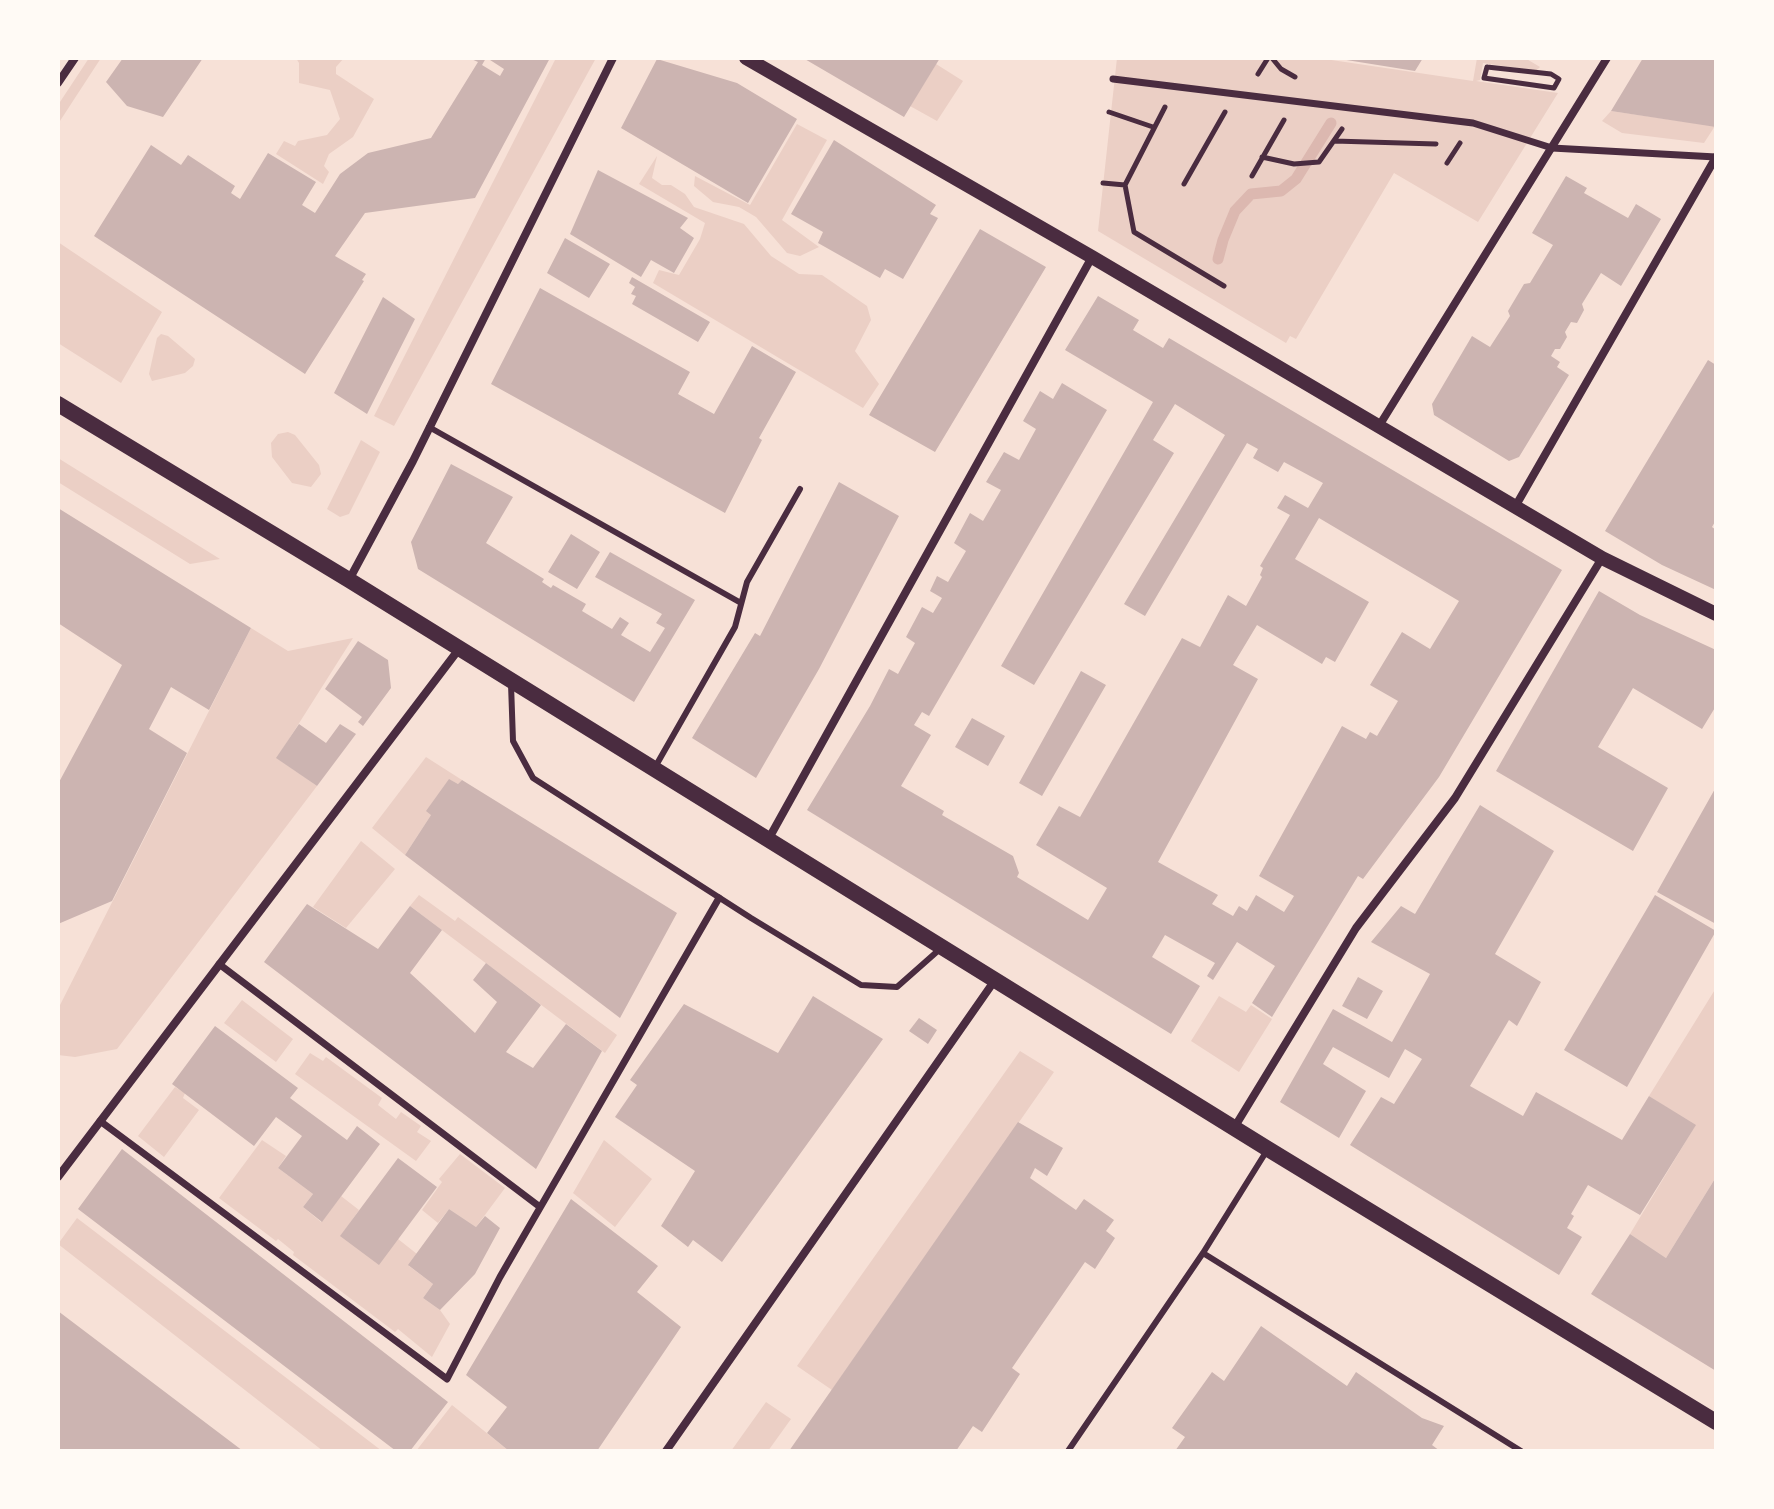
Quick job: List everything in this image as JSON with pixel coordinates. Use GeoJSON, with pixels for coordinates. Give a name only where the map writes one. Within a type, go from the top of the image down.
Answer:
{"type":"FeatureCollection","features":[{"type":"Feature","properties":{"kind":"main road"},"geometry":{"type":"LineString","coordinates":[[58,404],[1716,1422]]}},
{"type":"Feature","properties":{"kind":"street"},"geometry":{"type":"LineString","coordinates":[[58,83],[75,58]]}},
{"type":"Feature","properties":{"kind":"street"},"geometry":{"type":"LineString","coordinates":[[349,580],[613,58]]}},
{"type":"Feature","properties":{"kind":"street"},"geometry":{"type":"LineString","coordinates":[[746,58],[1092,257],[1602,558],[1716,614]]}},
{"type":"Feature","properties":{"kind":"street"},"geometry":{"type":"LineString","coordinates":[[1379,426],[1607,58]]}},
{"type":"Feature","properties":{"kind":"street"},"geometry":{"type":"LineString","coordinates":[[1113,79],[1473,123],[1552,148],[1716,157],[1515,507]]}},
{"type":"Feature","properties":{"kind":"street"},"geometry":{"type":"LineString","coordinates":[[768,840],[1092,257]]}},
{"type":"Feature","properties":{"kind":"street"},"geometry":{"type":"LineString","coordinates":[[1234,1128],[1356,928],[1455,798],[1602,558]]}},
{"type":"Feature","properties":{"kind":"street"},"geometry":{"type":"LineString","coordinates":[[58,1177],[459,648]]}},
{"type":"Feature","properties":{"kind":"street"},"geometry":{"type":"LineString","coordinates":[[100,1121],[447,1379],[500,1277],[719,898]]}},
{"type":"Feature","properties":{"kind":"street"},"geometry":{"type":"LineString","coordinates":[[219,964],[540,1207]]}},
{"type":"Feature","properties":{"kind":"street"},"geometry":{"type":"LineString","coordinates":[[666,1451],[995,980]]}},
{"type":"Feature","properties":{"kind":"lane"},"geometry":{"type":"LineString","coordinates":[[429,427],[741,603]]}},
{"type":"Feature","properties":{"kind":"lane"},"geometry":{"type":"LineString","coordinates":[[654,769],[735,627],[747,582],[800,489]]}},
{"type":"Feature","properties":{"kind":"lane"},"geometry":{"type":"LineString","coordinates":[[511,680],[513,741],[533,778],[719,898],[861,985],[897,987],[942,947]]}},
{"type":"Feature","properties":{"kind":"lane"},"geometry":{"type":"LineString","coordinates":[[1068,1451],[1203,1253],[1268,1149]]}},
{"type":"Feature","properties":{"kind":"lane"},"geometry":{"type":"LineString","coordinates":[[1203,1253],[1521,1451]]}},
{"type":"Feature","properties":{"kind":"path"},"geometry":{"type":"LineString","coordinates":[[1252,176],[1305,84],[1281,69],[1272,58]]}},
{"type":"Feature","properties":{"kind":"path"},"geometry":{"type":"LineString","coordinates":[[1487,67],[1551,74],[1559,79],[1554,88],[1484,78],[1487,67]]}},
{"type":"Feature","properties":{"kind":"path"},"geometry":{"type":"LineString","coordinates":[[1184,184],[1237,94]]}},
{"type":"Feature","properties":{"kind":"path"},"geometry":{"type":"LineString","coordinates":[[1109,112],[1153,127],[1125,185],[1134,232],[1224,286]]}},
{"type":"Feature","properties":{"kind":"path"},"geometry":{"type":"LineString","coordinates":[[1262,157],[1294,164],[1319,162]]}},
{"type":"Feature","properties":{"kind":"path"},"geometry":{"type":"LineString","coordinates":[[1103,183],[1125,185]]}},
{"type":"Feature","properties":{"kind":"shaded area"},"geometry":{"type":"Polygon","coordinates":[[[89,58],[101,58],[58,124],[58,105],[89,58]]]}},
{"type":"Feature","properties":{"kind":"shaded area"},"geometry":{"type":"Polygon","coordinates":[[[296,58],[344,58],[336,67],[336,74],[374,99],[353,137],[329,154],[324,166],[329,172],[323,184],[276,154],[284,141],[295,146],[298,141],[327,135],[340,119],[330,90],[299,83],[296,58]]]}},
{"type":"Feature","properties":{"kind":"shaded area"},"geometry":{"type":"Polygon","coordinates":[[[556,58],[596,58],[394,426],[374,416],[556,58]]]}},
{"type":"Feature","properties":{"kind":"shaded area"},"geometry":{"type":"Polygon","coordinates":[[[1117,58],[1318,58],[1473,81],[1477,58],[1525,58],[1540,67],[1536,71],[1483,63],[1480,80],[1476,81],[1558,93],[1478,222],[1394,173],[1296,339],[1290,336],[1286,343],[1098,231],[1117,58]]]}},
{"type":"Feature","properties":{"kind":"shaded area"},"geometry":{"type":"Polygon","coordinates":[[[936,64],[963,81],[937,121],[910,106],[936,64]]]}},
{"type":"Feature","properties":{"kind":"shaded area"},"geometry":{"type":"Polygon","coordinates":[[[1611,111],[1715,126],[1704,143],[1622,133],[1602,121],[1611,111]]]}},
{"type":"Feature","properties":{"kind":"shaded area"},"geometry":{"type":"Polygon","coordinates":[[[797,124],[827,140],[782,220],[819,247],[800,256],[787,253],[756,217],[739,207],[713,202],[694,186],[695,176],[750,205],[797,124]]]}},
{"type":"Feature","properties":{"kind":"shaded area"},"geometry":{"type":"Polygon","coordinates":[[[657,156],[652,178],[685,194],[694,207],[744,224],[771,256],[799,274],[822,275],[867,306],[871,320],[855,351],[879,384],[863,408],[653,283],[659,270],[679,275],[700,239],[705,223],[639,184],[657,156]]]}},
{"type":"Feature","properties":{"kind":"shaded area"},"geometry":{"type":"Polygon","coordinates":[[[58,242],[162,312],[121,383],[58,343],[58,242]]]}},
{"type":"Feature","properties":{"kind":"shaded area"},"geometry":{"type":"Polygon","coordinates":[[[161,334],[168,336],[195,359],[193,366],[185,373],[152,381],[149,374],[157,338],[161,334]]]}},
{"type":"Feature","properties":{"kind":"shaded area"},"geometry":{"type":"Polygon","coordinates":[[[288,432],[295,435],[319,465],[321,474],[311,487],[292,483],[272,457],[271,443],[278,434],[288,432]]]}},
{"type":"Feature","properties":{"kind":"shaded area"},"geometry":{"type":"Polygon","coordinates":[[[361,440],[380,452],[349,514],[340,517],[327,509],[361,440]]]}},
{"type":"Feature","properties":{"kind":"shaded area"},"geometry":{"type":"Polygon","coordinates":[[[58,458],[220,559],[190,564],[58,482],[58,458]]]}},
{"type":"Feature","properties":{"kind":"shaded area"},"geometry":{"type":"Polygon","coordinates":[[[251,628],[288,651],[353,638],[277,758],[317,786],[117,1049],[75,1057],[58,1055],[58,1009],[251,628]]]}},
{"type":"Feature","properties":{"kind":"shaded area"},"geometry":{"type":"Polygon","coordinates":[[[426,757],[462,780],[458,784],[450,780],[405,855],[372,828],[426,757]]]}},
{"type":"Feature","properties":{"kind":"shaded area"},"geometry":{"type":"Polygon","coordinates":[[[361,841],[395,869],[346,928],[313,907],[361,841]]]}},
{"type":"Feature","properties":{"kind":"shaded area"},"geometry":{"type":"Polygon","coordinates":[[[419,895],[455,921],[458,917],[617,1035],[605,1053],[410,906],[419,895]]]}},
{"type":"Feature","properties":{"kind":"shaded area"},"geometry":{"type":"Polygon","coordinates":[[[1716,988],[1716,1177],[1666,1258],[1630,1234],[1695,1126],[1649,1096],[1716,988]]]}},
{"type":"Feature","properties":{"kind":"shaded area"},"geometry":{"type":"Polygon","coordinates":[[[1219,996],[1246,1012],[1251,1005],[1272,1019],[1239,1072],[1191,1041],[1219,996]]]}},
{"type":"Feature","properties":{"kind":"shaded area"},"geometry":{"type":"Polygon","coordinates":[[[242,1000],[293,1039],[276,1062],[224,1023],[242,1000]]]}},
{"type":"Feature","properties":{"kind":"shaded area"},"geometry":{"type":"Polygon","coordinates":[[[1020,1051],[1054,1072],[832,1390],[797,1366],[1020,1051]]]}},
{"type":"Feature","properties":{"kind":"shaded area"},"geometry":{"type":"Polygon","coordinates":[[[310,1053],[323,1061],[326,1057],[382,1098],[378,1105],[396,1119],[401,1112],[421,1126],[417,1132],[431,1141],[416,1161],[295,1074],[310,1053]]]}},
{"type":"Feature","properties":{"kind":"shaded area"},"geometry":{"type":"Polygon","coordinates":[[[175,1087],[185,1093],[183,1098],[199,1110],[164,1157],[138,1136],[175,1087]]]}},
{"type":"Feature","properties":{"kind":"shaded area"},"geometry":{"type":"Polygon","coordinates":[[[262,1140],[286,1156],[278,1168],[313,1194],[303,1207],[321,1222],[341,1196],[359,1210],[341,1236],[398,1239],[417,1254],[409,1266],[433,1284],[423,1298],[440,1310],[450,1324],[432,1357],[398,1329],[395,1332],[293,1255],[294,1252],[278,1239],[276,1241],[219,1198],[262,1140]]]}},
{"type":"Feature","properties":{"kind":"shaded area"},"geometry":{"type":"Polygon","coordinates":[[[604,1140],[652,1179],[615,1227],[573,1193],[604,1140]]]}},
{"type":"Feature","properties":{"kind":"shaded area"},"geometry":{"type":"Polygon","coordinates":[[[460,1154],[505,1188],[476,1227],[449,1209],[438,1223],[422,1210],[442,1182],[439,1179],[460,1154]]]}},
{"type":"Feature","properties":{"kind":"shaded area"},"geometry":{"type":"Polygon","coordinates":[[[77,1218],[382,1451],[323,1451],[58,1244],[77,1218]]]}},
{"type":"Feature","properties":{"kind":"shaded area"},"geometry":{"type":"Polygon","coordinates":[[[766,1402],[791,1419],[768,1451],[731,1451],[766,1402]]]}},
{"type":"Feature","properties":{"kind":"shaded area"},"geometry":{"type":"Polygon","coordinates":[[[452,1405],[509,1451],[416,1451],[452,1405]]]}},
{"type":"Feature","properties":{"kind":"building"},"geometry":{"type":"Polygon","coordinates":[[[123,58],[203,58],[163,117],[127,106],[106,82],[123,58]]]}},
{"type":"Feature","properties":{"kind":"building"},"geometry":{"type":"Polygon","coordinates":[[[469,58],[486,58],[482,65],[500,76],[504,69],[487,58],[550,58],[475,198],[365,213],[335,256],[366,274],[364,281],[305,374],[94,236],[151,145],[181,165],[188,155],[235,186],[231,193],[240,199],[268,153],[316,182],[302,205],[315,213],[340,174],[368,153],[431,138],[478,62],[469,58]]]}},
{"type":"Feature","properties":{"kind":"building"},"geometry":{"type":"Polygon","coordinates":[[[803,58],[940,58],[904,117],[803,58]]]}},
{"type":"Feature","properties":{"kind":"building"},"geometry":{"type":"Polygon","coordinates":[[[1334,58],[1423,58],[1415,71],[1334,58]]]}},
{"type":"Feature","properties":{"kind":"building"},"geometry":{"type":"Polygon","coordinates":[[[1643,58],[1716,58],[1716,127],[1611,111],[1643,58]]]}},
{"type":"Feature","properties":{"kind":"building"},"geometry":{"type":"Polygon","coordinates":[[[657,59],[737,83],[797,119],[748,203],[621,128],[657,59]]]}},
{"type":"Feature","properties":{"kind":"building"},"geometry":{"type":"Polygon","coordinates":[[[834,140],[936,205],[930,214],[938,218],[903,279],[885,269],[880,278],[818,243],[823,232],[791,214],[834,140]]]}},
{"type":"Feature","properties":{"kind":"building"},"geometry":{"type":"Polygon","coordinates":[[[598,170],[688,218],[680,228],[694,238],[674,273],[651,260],[641,277],[570,234],[598,170]]]}},
{"type":"Feature","properties":{"kind":"building"},"geometry":{"type":"Polygon","coordinates":[[[1566,176],[1587,188],[1584,193],[1628,218],[1636,204],[1661,219],[1621,286],[1601,273],[1582,304],[1584,310],[1577,323],[1571,322],[1560,349],[1555,349],[1551,356],[1560,362],[1557,367],[1569,375],[1519,457],[1509,461],[1434,415],[1432,404],[1472,336],[1490,347],[1510,316],[1508,311],[1524,284],[1530,283],[1553,245],[1532,233],[1566,176]]]}},
{"type":"Feature","properties":{"kind":"building"},"geometry":{"type":"Polygon","coordinates":[[[980,229],[1046,267],[935,452],[869,415],[980,229]]]}},
{"type":"Feature","properties":{"kind":"building"},"geometry":{"type":"Polygon","coordinates":[[[565,238],[610,264],[589,298],[547,273],[565,238]]]}},
{"type":"Feature","properties":{"kind":"building"},"geometry":{"type":"Polygon","coordinates":[[[632,277],[710,322],[698,342],[632,304],[636,296],[631,294],[635,287],[629,283],[632,277]]]}},
{"type":"Feature","properties":{"kind":"building"},"geometry":{"type":"Polygon","coordinates":[[[540,288],[690,372],[678,394],[714,414],[752,346],[796,372],[759,438],[762,440],[725,513],[491,384],[540,288]]]}},
{"type":"Feature","properties":{"kind":"building"},"geometry":{"type":"Polygon","coordinates":[[[1098,296],[1139,320],[1133,330],[1163,348],[1169,338],[1562,570],[1439,777],[1363,879],[1358,876],[1272,1017],[1252,1003],[1275,966],[1237,942],[1213,980],[1207,976],[1215,963],[1165,935],[1152,957],[1200,986],[1171,1034],[807,810],[889,669],[898,674],[915,643],[906,637],[922,607],[933,613],[942,598],[930,591],[937,576],[948,582],[966,551],[954,543],[970,513],[983,521],[1001,490],[986,482],[1004,452],[1019,460],[1036,429],[1023,421],[1040,391],[1053,399],[1062,383],[1107,410],[929,716],[922,712],[914,725],[931,735],[901,786],[944,811],[942,815],[1013,856],[1019,873],[1017,877],[1088,920],[1107,888],[1036,845],[1059,806],[1080,817],[1182,638],[1200,647],[1228,595],[1246,606],[1262,577],[1263,568],[1260,566],[1290,515],[1277,508],[1285,495],[1308,508],[1323,483],[1284,462],[1278,472],[1253,458],[1258,449],[1247,443],[1145,616],[1124,604],[1225,435],[1175,404],[1153,440],[1174,453],[1034,685],[1001,666],[1153,402],[1065,350],[1098,296]],[[1319,518],[1295,559],[1369,602],[1335,662],[1326,657],[1322,664],[1257,625],[1233,665],[1258,679],[1158,862],[1218,895],[1212,904],[1233,916],[1239,906],[1247,911],[1256,895],[1284,912],[1294,896],[1259,876],[1342,726],[1366,739],[1370,732],[1377,736],[1398,701],[1370,685],[1402,632],[1430,649],[1459,601],[1319,518]]]}},
{"type":"Feature","properties":{"kind":"building"},"geometry":{"type":"Polygon","coordinates":[[[383,297],[415,319],[367,414],[334,393],[383,297]]]}},
{"type":"Feature","properties":{"kind":"building"},"geometry":{"type":"Polygon","coordinates":[[[1708,360],[1716,365],[1716,520],[1712,527],[1716,530],[1716,590],[1662,565],[1605,531],[1708,360]]]}},
{"type":"Feature","properties":{"kind":"building"},"geometry":{"type":"Polygon","coordinates":[[[451,464],[513,497],[486,543],[544,579],[542,582],[551,588],[553,585],[586,604],[582,611],[612,629],[620,617],[629,623],[621,635],[650,652],[665,628],[656,623],[662,614],[595,577],[610,552],[695,600],[634,702],[418,569],[411,542],[451,464]]]}},
{"type":"Feature","properties":{"kind":"building"},"geometry":{"type":"Polygon","coordinates":[[[839,482],[899,516],[819,669],[756,778],[692,738],[755,633],[760,636],[839,482]]]}},
{"type":"Feature","properties":{"kind":"building"},"geometry":{"type":"Polygon","coordinates":[[[58,508],[251,628],[209,710],[171,687],[149,729],[187,753],[112,901],[58,924],[58,784],[122,665],[58,623],[58,508]]]}},
{"type":"Feature","properties":{"kind":"building"},"geometry":{"type":"Polygon","coordinates":[[[571,534],[600,552],[577,589],[548,572],[571,534]]]}},
{"type":"Feature","properties":{"kind":"building"},"geometry":{"type":"Polygon","coordinates":[[[1599,591],[1640,615],[1716,650],[1716,706],[1702,729],[1633,688],[1598,747],[1668,788],[1633,851],[1496,771],[1599,591]]]}},
{"type":"Feature","properties":{"kind":"building"},"geometry":{"type":"Polygon","coordinates":[[[358,641],[388,660],[391,688],[363,726],[358,722],[362,717],[325,689],[358,641]]]}},
{"type":"Feature","properties":{"kind":"building"},"geometry":{"type":"Polygon","coordinates":[[[1081,671],[1106,685],[1042,796],[1019,783],[1081,671]]]}},
{"type":"Feature","properties":{"kind":"building"},"geometry":{"type":"Polygon","coordinates":[[[972,718],[1005,736],[988,766],[955,747],[972,718]]]}},
{"type":"Feature","properties":{"kind":"building"},"geometry":{"type":"Polygon","coordinates":[[[299,724],[326,743],[340,724],[356,734],[317,786],[276,758],[299,724]]]}},
{"type":"Feature","properties":{"kind":"building"},"geometry":{"type":"Polygon","coordinates":[[[449,779],[458,784],[462,780],[677,913],[620,1018],[405,855],[431,815],[426,811],[449,779]]]}},
{"type":"Feature","properties":{"kind":"building"},"geometry":{"type":"Polygon","coordinates":[[[1716,787],[1716,924],[1657,892],[1716,787]]]}},
{"type":"Feature","properties":{"kind":"building"},"geometry":{"type":"Polygon","coordinates":[[[1480,805],[1554,851],[1495,954],[1541,982],[1517,1026],[1509,1020],[1470,1086],[1523,1116],[1536,1092],[1622,1140],[1649,1096],[1696,1125],[1640,1215],[1588,1185],[1571,1214],[1574,1216],[1567,1228],[1582,1237],[1559,1275],[1350,1145],[1381,1097],[1394,1104],[1422,1059],[1405,1049],[1389,1078],[1333,1047],[1323,1064],[1366,1091],[1339,1138],[1280,1102],[1333,1009],[1392,1042],[1430,974],[1371,942],[1401,906],[1415,914],[1480,805]]]}},
{"type":"Feature","properties":{"kind":"building"},"geometry":{"type":"Polygon","coordinates":[[[1655,895],[1716,931],[1627,1087],[1564,1050],[1655,895]]]}},
{"type":"Feature","properties":{"kind":"building"},"geometry":{"type":"Polygon","coordinates":[[[307,904],[378,949],[410,906],[442,930],[410,973],[475,1033],[497,1002],[473,980],[486,963],[541,1005],[506,1052],[533,1068],[566,1024],[602,1051],[536,1169],[264,962],[307,904]]]}},
{"type":"Feature","properties":{"kind":"building"},"geometry":{"type":"Polygon","coordinates":[[[1358,977],[1383,991],[1367,1019],[1342,1006],[1358,977]]]}},
{"type":"Feature","properties":{"kind":"building"},"geometry":{"type":"Polygon","coordinates":[[[813,996],[883,1039],[722,1262],[693,1240],[688,1247],[661,1226],[695,1171],[615,1117],[637,1085],[630,1080],[684,1004],[778,1053],[813,996]]]}},
{"type":"Feature","properties":{"kind":"building"},"geometry":{"type":"Polygon","coordinates":[[[919,1018],[937,1030],[928,1044],[909,1031],[919,1018]]]}},
{"type":"Feature","properties":{"kind":"building"},"geometry":{"type":"Polygon","coordinates":[[[215,1026],[298,1088],[290,1098],[347,1140],[357,1126],[380,1144],[322,1222],[303,1207],[313,1194],[278,1168],[302,1136],[276,1117],[254,1146],[172,1084],[215,1026]]]}},
{"type":"Feature","properties":{"kind":"building"},"geometry":{"type":"Polygon","coordinates":[[[1018,1122],[1063,1148],[1047,1176],[1035,1168],[1030,1178],[1076,1210],[1084,1199],[1114,1220],[1106,1231],[1115,1238],[1095,1269],[1085,1262],[1012,1368],[1020,1374],[982,1432],[973,1426],[956,1451],[789,1451],[1018,1122]]]}},
{"type":"Feature","properties":{"kind":"building"},"geometry":{"type":"Polygon","coordinates":[[[122,1149],[448,1402],[410,1451],[396,1451],[78,1209],[122,1149]]]}},
{"type":"Feature","properties":{"kind":"building"},"geometry":{"type":"Polygon","coordinates":[[[398,1158],[437,1187],[379,1265],[340,1236],[398,1158]]]}},
{"type":"Feature","properties":{"kind":"building"},"geometry":{"type":"Polygon","coordinates":[[[1716,1177],[1716,1371],[1591,1294],[1630,1234],[1666,1258],[1716,1177]]]}},
{"type":"Feature","properties":{"kind":"building"},"geometry":{"type":"Polygon","coordinates":[[[571,1199],[658,1266],[637,1292],[681,1327],[597,1451],[509,1451],[487,1433],[507,1407],[466,1375],[571,1199]]]}},
{"type":"Feature","properties":{"kind":"building"},"geometry":{"type":"Polygon","coordinates":[[[449,1209],[476,1227],[485,1216],[500,1228],[475,1274],[440,1310],[423,1298],[433,1284],[408,1265],[449,1209]]]}},
{"type":"Feature","properties":{"kind":"building"},"geometry":{"type":"Polygon","coordinates":[[[58,1311],[243,1451],[58,1451],[58,1311]]]}},
{"type":"Feature","properties":{"kind":"building"},"geometry":{"type":"Polygon","coordinates":[[[1261,1326],[1347,1386],[1356,1372],[1422,1418],[1444,1426],[1432,1445],[1440,1451],[1175,1451],[1185,1437],[1172,1428],[1212,1372],[1224,1381],[1261,1326]]]}},
{"type":"Feature","properties":{"kind":"waterway"},"geometry":{"type":"LineString","coordinates":[[1218,259],[1235,211],[1251,194],[1281,191],[1296,179],[1331,123]]}}]}
